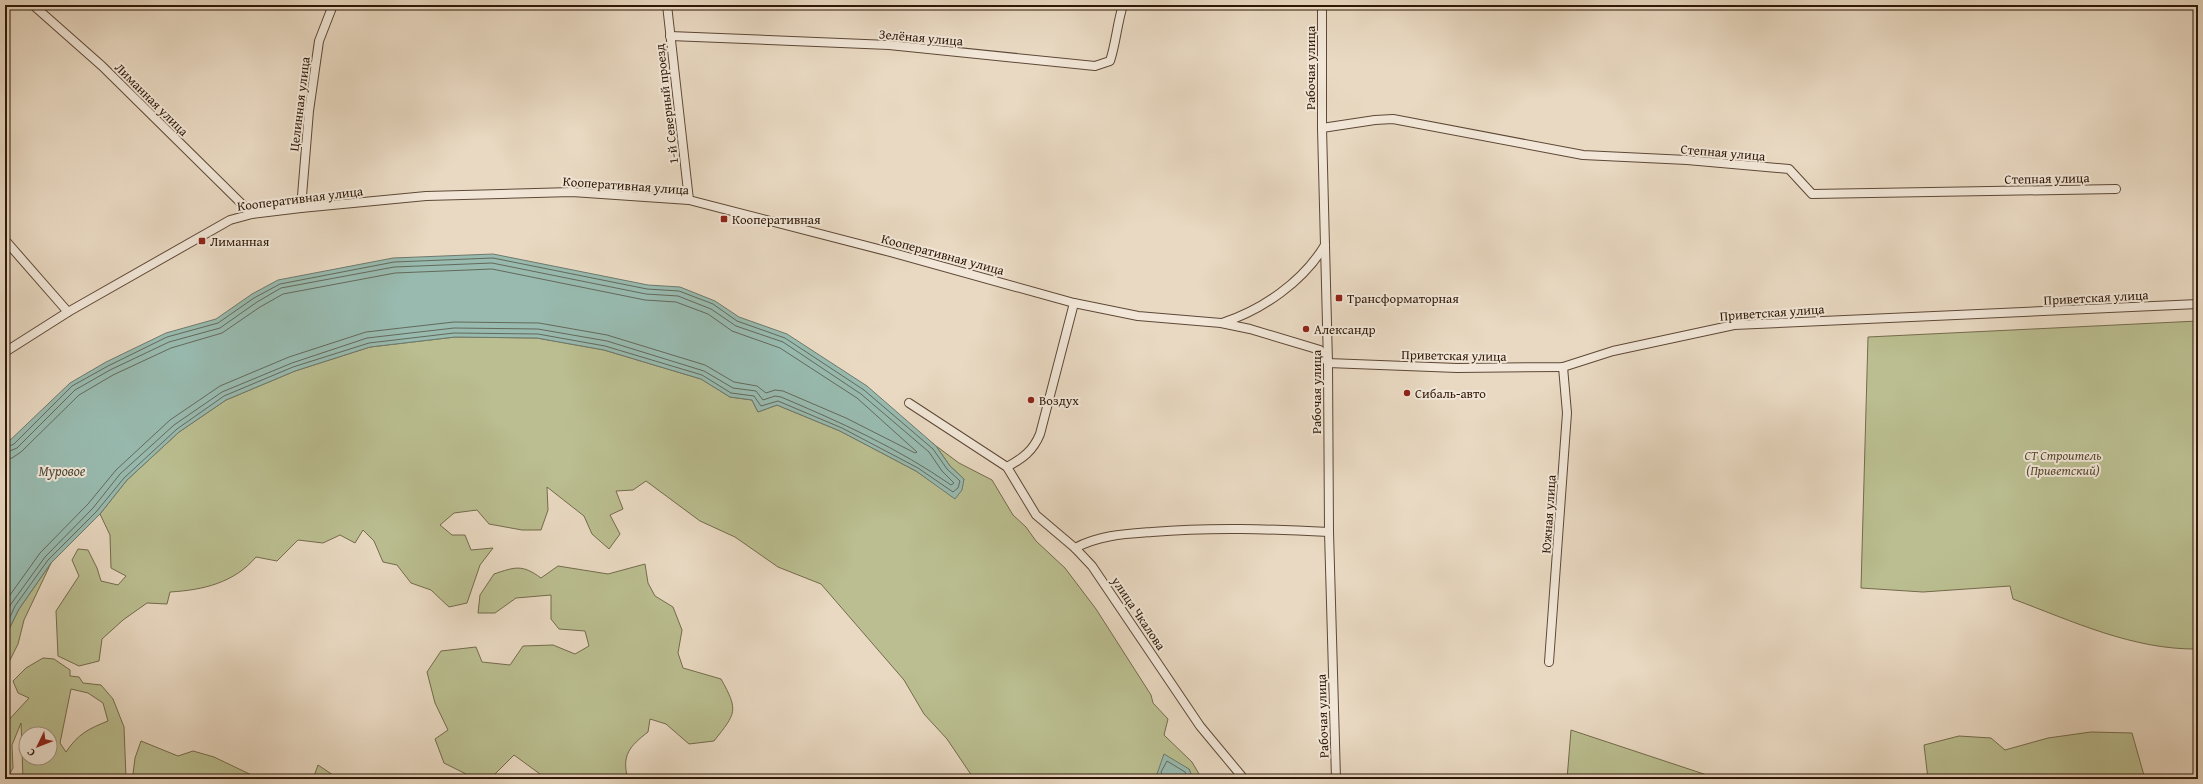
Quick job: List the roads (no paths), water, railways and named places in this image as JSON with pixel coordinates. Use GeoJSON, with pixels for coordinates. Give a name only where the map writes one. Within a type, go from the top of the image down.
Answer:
{"type":"FeatureCollection","features":[{"type":"Feature","properties":{"kind":"street","name":"Лиманная улица"},"geometry":{"type":"LineString","coordinates":[[33,5],[102,66],[252,214]]}},
{"type":"Feature","properties":{"kind":"street","name":"Целинная улица"},"geometry":{"type":"LineString","coordinates":[[301,208],[309,111],[319,41],[334,5]]}},
{"type":"Feature","properties":{"kind":"street","name":"1-й Северный проезд"},"geometry":{"type":"LineString","coordinates":[[666,5],[689,200]]}},
{"type":"Feature","properties":{"kind":"street","name":"Зелёная улица"},"geometry":{"type":"LineString","coordinates":[[670,36],[889,45],[1095,66],[1110,61],[1115,47],[1118,21],[1123,5]]}},
{"type":"Feature","properties":{"kind":"street","name":"Рабочая улица"},"geometry":{"type":"LineString","coordinates":[[1322,5],[1322,128],[1328,363],[1329,532],[1336,779]]}},
{"type":"Feature","properties":{"kind":"street","name":"Степная улица"},"geometry":{"type":"LineString","coordinates":[[1322,128],[1375,120],[1393,119],[1583,155],[1687,160],[1789,170],[1812,194],[2116,189]]}},
{"type":"Feature","properties":{"kind":"street","name":"Кооперативная улица"},"geometry":{"type":"LineString","coordinates":[[5,352],[68,312],[230,220],[252,214],[426,196],[580,192],[689,200],[890,252],[1074,303],[1138,316],[1222,323],[1250,329],[1320,350],[1328,363]]}},
{"type":"Feature","properties":{"kind":"street"},"geometry":{"type":"LineString","coordinates":[[5,240],[68,312]]}},
{"type":"Feature","properties":{"kind":"street"},"geometry":{"type":"LineString","coordinates":[[1222,323],[1240,317],[1258,307],[1297,279],[1314,262],[1325,244]]}},
{"type":"Feature","properties":{"kind":"street"},"geometry":{"type":"LineString","coordinates":[[1007,467],[1025,457],[1035,446],[1040,434],[1074,303]]}},
{"type":"Feature","properties":{"kind":"street","name":"Приветская улица"},"geometry":{"type":"LineString","coordinates":[[1328,363],[1457,368],[1563,367],[1613,351],[1734,325],[2198,304]]}},
{"type":"Feature","properties":{"kind":"street","name":"Южная улица"},"geometry":{"type":"LineString","coordinates":[[1549,662],[1567,413],[1563,367]]}},
{"type":"Feature","properties":{"kind":"street","name":"улица Чкалова"},"geometry":{"type":"LineString","coordinates":[[909,403],[1007,467],[1036,515],[1075,548],[1092,566],[1200,726],[1244,779]]}},
{"type":"Feature","properties":{"kind":"street"},"geometry":{"type":"LineString","coordinates":[[1075,548],[1092,539],[1187,529],[1262,529],[1329,532]]}},
{"type":"Feature","properties":{"kind":"water","name":"Муровое"},"geometry":{"type":"Polygon","coordinates":[[[493,254],[648,285],[680,287],[715,301],[739,317],[787,334],[867,386],[936,446],[950,466],[964,479],[962,490],[955,499],[916,471],[840,431],[777,405],[758,412],[752,400],[730,397],[701,379],[604,350],[537,338],[455,337],[370,347],[295,371],[226,400],[179,432],[127,480],[100,514],[51,563],[19,609],[5,637],[5,445],[70,383],[106,362],[166,333],[216,319],[252,294],[278,280],[393,258],[493,254]]]}},
{"type":"Feature","properties":{"kind":"water"},"geometry":{"type":"Polygon","coordinates":[[[1164,754],[1189,769],[1193,779],[1161,779],[1157,774],[1164,754]]]}},
{"type":"Feature","properties":{"kind":"place","name":"Кооперативная"},"geometry":{"type":"Point","coordinates":[724,219]}},
{"type":"Feature","properties":{"kind":"place","name":"Лиманная"},"geometry":{"type":"Point","coordinates":[202,241]}},
{"type":"Feature","properties":{"kind":"place","name":"Трансформаторная"},"geometry":{"type":"Point","coordinates":[1339,298]}},
{"type":"Feature","properties":{"kind":"place","name":"Александр"},"geometry":{"type":"Point","coordinates":[1306,329]}},
{"type":"Feature","properties":{"kind":"place","name":"Сибаль-авто"},"geometry":{"type":"Point","coordinates":[1407,393]}},
{"type":"Feature","properties":{"kind":"place","name":"Воздух"},"geometry":{"type":"Point","coordinates":[1031,400]}},
{"type":"Feature","properties":{"kind":"park label","name":"СТ Строитель (Приветский)"},"geometry":{"type":"Point","coordinates":[2063,462]}}]}
